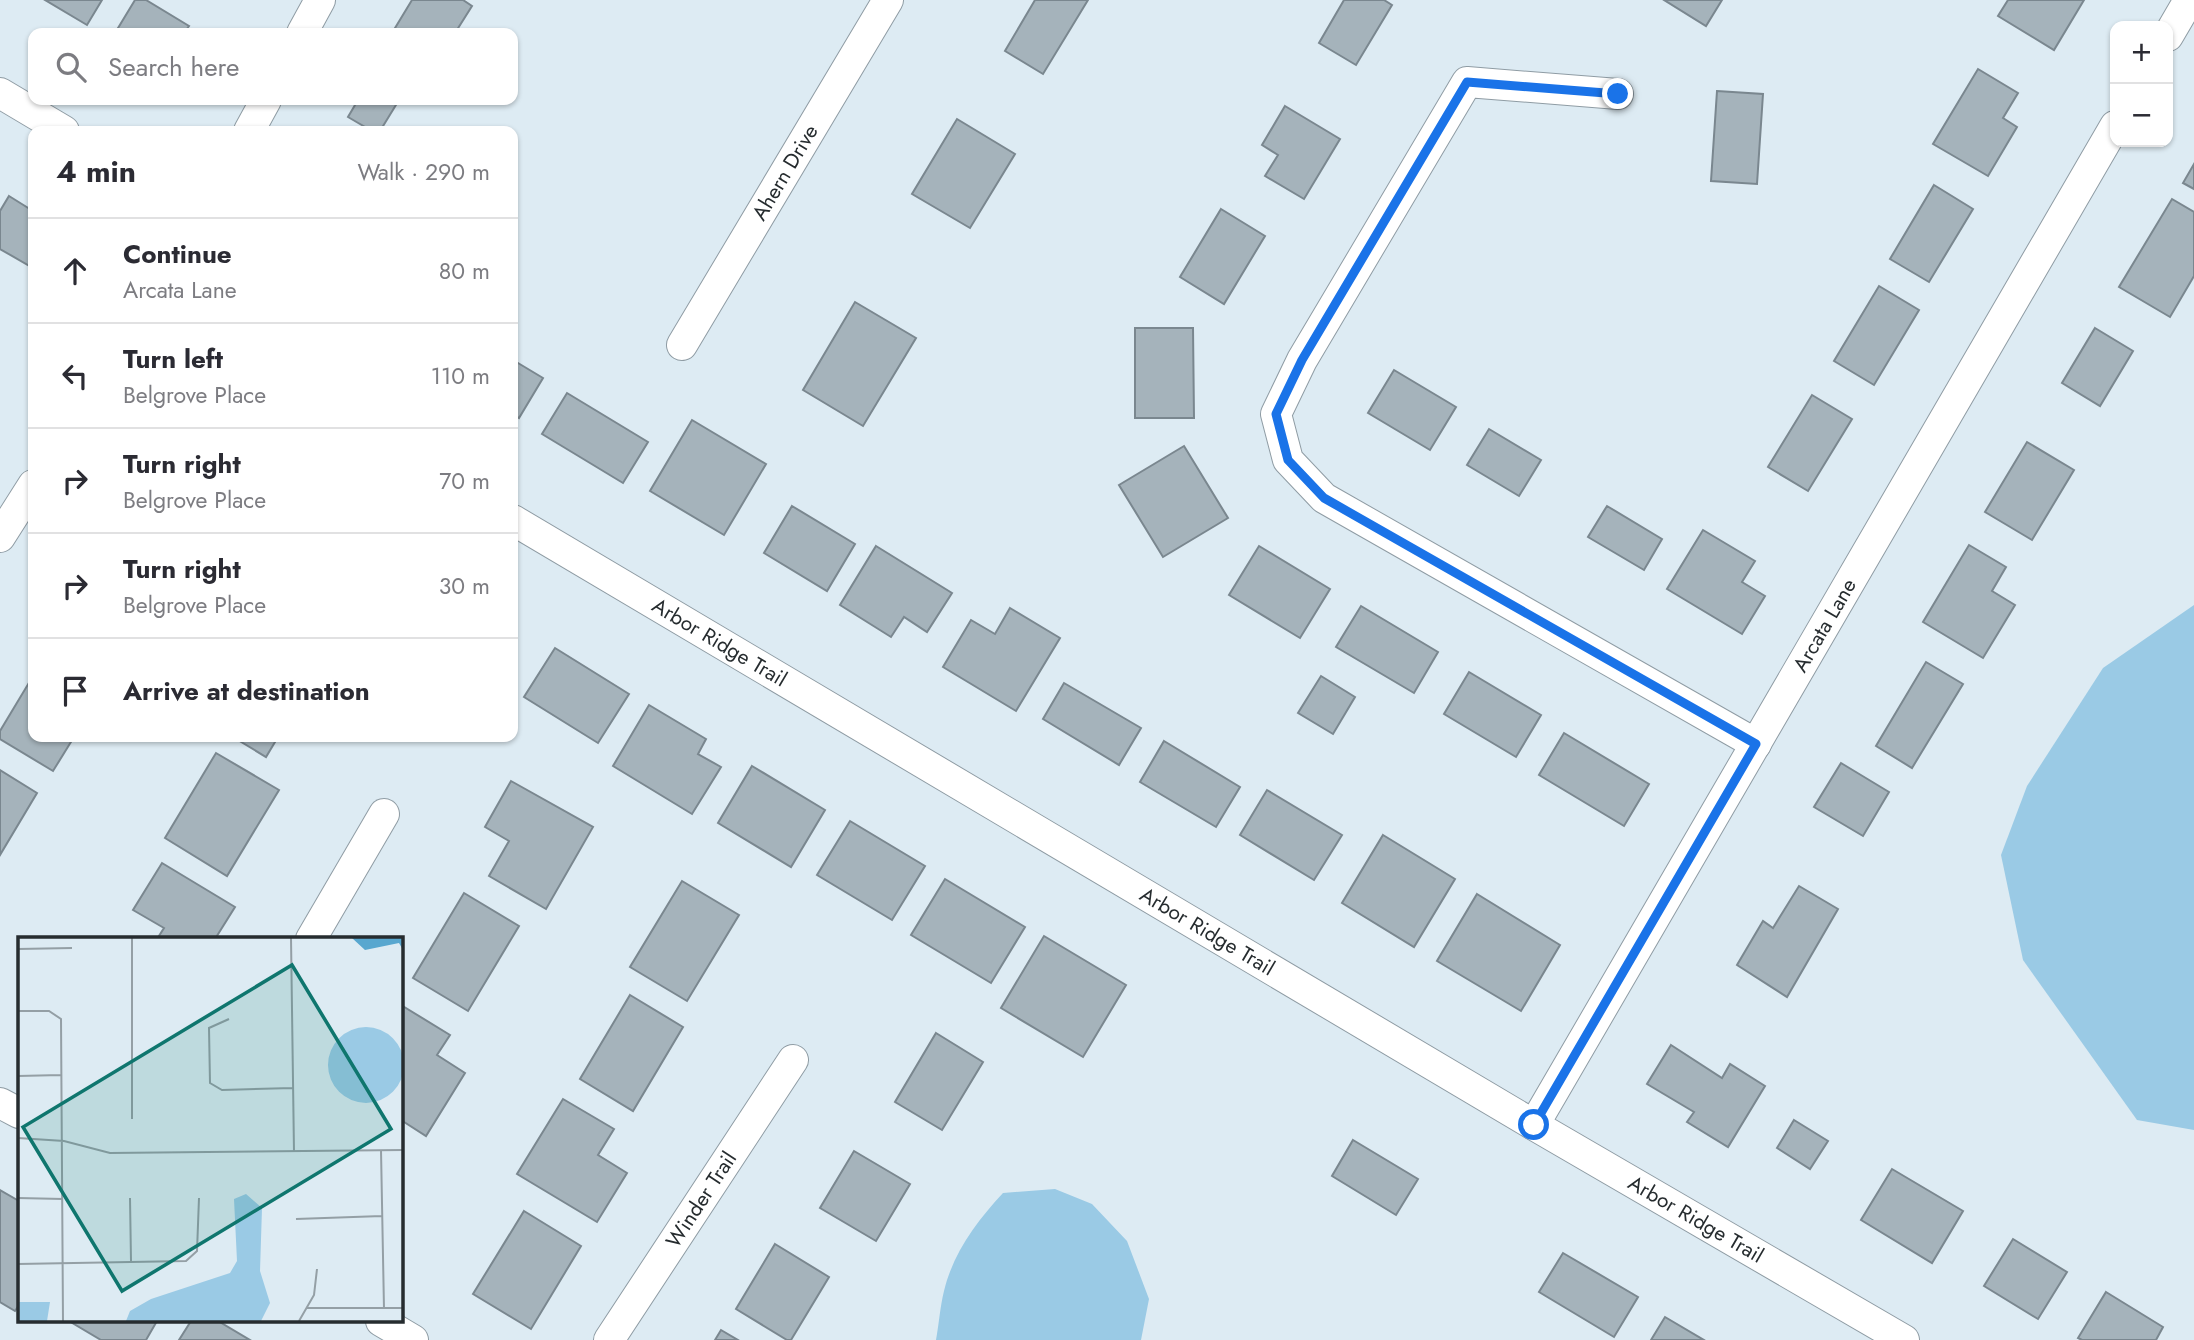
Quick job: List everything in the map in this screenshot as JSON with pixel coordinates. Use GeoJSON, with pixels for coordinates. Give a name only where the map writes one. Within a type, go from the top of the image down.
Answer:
{"type":"FeatureCollection","features":[{"type":"Feature","properties":{"kind":"street"},"geometry":{"type":"LineString","coordinates":[[305,28],[320,0]]}},
{"type":"Feature","properties":{"kind":"street","name":"Ahern Drive"},"geometry":{"type":"LineString","coordinates":[[682,345],[888,0]]}},
{"type":"Feature","properties":{"kind":"street"},"geometry":{"type":"LineString","coordinates":[[2173,27],[2189,0]]}},
{"type":"Feature","properties":{"kind":"street"},"geometry":{"type":"LineString","coordinates":[[1618,94],[1467,82],[1302,360],[1276,414],[1288,460],[1324,498],[1756,744]]}},
{"type":"Feature","properties":{"kind":"street"},"geometry":{"type":"LineString","coordinates":[[0,93],[56,126]]}},
{"type":"Feature","properties":{"kind":"street"},"geometry":{"type":"LineString","coordinates":[[251,126],[263,105]]}},
{"type":"Feature","properties":{"kind":"street","name":"Arcata Lane"},"geometry":{"type":"LineString","coordinates":[[1534,1125],[2110,135]]}},
{"type":"Feature","properties":{"kind":"street"},"geometry":{"type":"LineString","coordinates":[[0,537],[28,493]]}},
{"type":"Feature","properties":{"kind":"street","name":"Arbor Ridge Trail"},"geometry":{"type":"LineString","coordinates":[[518,523],[1534,1125],[1904,1340]]}},
{"type":"Feature","properties":{"kind":"street"},"geometry":{"type":"LineString","coordinates":[[312,937],[384,814]]}},
{"type":"Feature","properties":{"kind":"street","name":"Winder Trail"},"geometry":{"type":"LineString","coordinates":[[609,1340],[793,1060]]}},
{"type":"Feature","properties":{"kind":"street"},"geometry":{"type":"LineString","coordinates":[[0,1103],[18,1112]]}},
{"type":"Feature","properties":{"kind":"street"},"geometry":{"type":"LineString","coordinates":[[384,1322],[414,1340]]}},
{"type":"Feature","properties":{"kind":"shaded area"},"geometry":{"type":"Polygon","coordinates":[[[2194,605],[2194,1130],[2137,1120],[2023,960],[2001,855],[2027,786],[2103,668],[2194,605]]]}},
{"type":"Feature","properties":{"kind":"shaded area"},"geometry":{"type":"Polygon","coordinates":[[[1055,1189],[1092,1204],[1127,1241],[1149,1299],[1141,1340],[936,1340],[948,1277],[967,1238],[984,1215],[1003,1193],[1055,1189]]]}},
{"type":"Feature","properties":{"kind":"building"},"geometry":{"type":"Polygon","coordinates":[[[45,0],[102,0],[87,25],[45,0]]]}},
{"type":"Feature","properties":{"kind":"building"},"geometry":{"type":"Polygon","coordinates":[[[135,0],[146,0],[189,26],[188,28],[118,28],[135,0]]]}},
{"type":"Feature","properties":{"kind":"building"},"geometry":{"type":"Polygon","coordinates":[[[412,0],[463,0],[472,6],[458,28],[395,28],[412,0]]]}},
{"type":"Feature","properties":{"kind":"building"},"geometry":{"type":"Polygon","coordinates":[[[1035,0],[1088,0],[1043,74],[1005,51],[1035,0]]]}},
{"type":"Feature","properties":{"kind":"building"},"geometry":{"type":"Polygon","coordinates":[[[1344,0],[1384,0],[1392,5],[1356,65],[1319,43],[1344,0]]]}},
{"type":"Feature","properties":{"kind":"building"},"geometry":{"type":"Polygon","coordinates":[[[1664,0],[1722,0],[1706,26],[1664,0]]]}},
{"type":"Feature","properties":{"kind":"building"},"geometry":{"type":"Polygon","coordinates":[[[2008,0],[2084,0],[2054,50],[1998,16],[2008,0]]]}},
{"type":"Feature","properties":{"kind":"building"},"geometry":{"type":"Polygon","coordinates":[[[1978,69],[2018,93],[2003,118],[2017,127],[1988,176],[1933,144],[1978,69]]]}},
{"type":"Feature","properties":{"kind":"building"},"geometry":{"type":"Polygon","coordinates":[[[1717,91],[1763,94],[1757,184],[1711,181],[1717,91]]]}},
{"type":"Feature","properties":{"kind":"building"},"geometry":{"type":"Polygon","coordinates":[[[355,105],[396,105],[383,126],[363,126],[348,117],[355,105]]]}},
{"type":"Feature","properties":{"kind":"building"},"geometry":{"type":"Polygon","coordinates":[[[1285,106],[1340,139],[1304,199],[1265,176],[1278,155],[1262,145],[1285,106]]]}},
{"type":"Feature","properties":{"kind":"building"},"geometry":{"type":"Polygon","coordinates":[[[957,119],[1015,154],[970,228],[912,194],[957,119]]]}},
{"type":"Feature","properties":{"kind":"building"},"geometry":{"type":"Polygon","coordinates":[[[2194,164],[2194,189],[2183,183],[2194,164]]]}},
{"type":"Feature","properties":{"kind":"building"},"geometry":{"type":"Polygon","coordinates":[[[1934,185],[1973,209],[1929,282],[1890,259],[1934,185]]]}},
{"type":"Feature","properties":{"kind":"building"},"geometry":{"type":"Polygon","coordinates":[[[9,196],[28,208],[28,265],[0,249],[0,211],[9,196]]]}},
{"type":"Feature","properties":{"kind":"building"},"geometry":{"type":"Polygon","coordinates":[[[2172,199],[2194,212],[2194,276],[2170,317],[2119,287],[2172,199]]]}},
{"type":"Feature","properties":{"kind":"building"},"geometry":{"type":"Polygon","coordinates":[[[1221,209],[1265,236],[1224,304],[1180,277],[1221,209]]]}},
{"type":"Feature","properties":{"kind":"building"},"geometry":{"type":"Polygon","coordinates":[[[1879,286],[1919,310],[1874,385],[1834,361],[1879,286]]]}},
{"type":"Feature","properties":{"kind":"building"},"geometry":{"type":"Polygon","coordinates":[[[855,302],[916,338],[863,426],[803,390],[855,302]]]}},
{"type":"Feature","properties":{"kind":"building"},"geometry":{"type":"Polygon","coordinates":[[[1135,328],[1193,328],[1194,418],[1135,418],[1135,328]]]}},
{"type":"Feature","properties":{"kind":"building"},"geometry":{"type":"Polygon","coordinates":[[[2095,328],[2133,351],[2100,406],[2062,383],[2095,328]]]}},
{"type":"Feature","properties":{"kind":"building"},"geometry":{"type":"Polygon","coordinates":[[[518,363],[543,378],[518,417],[518,363]]]}},
{"type":"Feature","properties":{"kind":"building"},"geometry":{"type":"Polygon","coordinates":[[[1394,370],[1456,407],[1430,450],[1368,413],[1394,370]]]}},
{"type":"Feature","properties":{"kind":"building"},"geometry":{"type":"Polygon","coordinates":[[[567,393],[648,442],[623,483],[542,434],[567,393]]]}},
{"type":"Feature","properties":{"kind":"building"},"geometry":{"type":"Polygon","coordinates":[[[1812,395],[1852,419],[1808,491],[1768,467],[1812,395]]]}},
{"type":"Feature","properties":{"kind":"building"},"geometry":{"type":"Polygon","coordinates":[[[692,420],[766,464],[724,535],[650,491],[692,420]]]}},
{"type":"Feature","properties":{"kind":"building"},"geometry":{"type":"Polygon","coordinates":[[[1489,429],[1541,460],[1519,496],[1467,465],[1489,429]]]}},
{"type":"Feature","properties":{"kind":"building"},"geometry":{"type":"Polygon","coordinates":[[[2027,442],[2074,470],[2032,540],[1985,512],[2027,442]]]}},
{"type":"Feature","properties":{"kind":"building"},"geometry":{"type":"Polygon","coordinates":[[[1184,446],[1228,518],[1163,557],[1119,485],[1184,446]]]}},
{"type":"Feature","properties":{"kind":"building"},"geometry":{"type":"Polygon","coordinates":[[[792,506],[855,544],[827,591],[764,553],[792,506]]]}},
{"type":"Feature","properties":{"kind":"building"},"geometry":{"type":"Polygon","coordinates":[[[1607,506],[1662,539],[1644,570],[1588,537],[1607,506]]]}},
{"type":"Feature","properties":{"kind":"building"},"geometry":{"type":"Polygon","coordinates":[[[1703,530],[1755,561],[1742,582],[1765,596],[1742,634],[1667,589],[1703,530]]]}},
{"type":"Feature","properties":{"kind":"building"},"geometry":{"type":"Polygon","coordinates":[[[1969,545],[2006,567],[1992,591],[2015,605],[1983,658],[1923,622],[1969,545]]]}},
{"type":"Feature","properties":{"kind":"building"},"geometry":{"type":"Polygon","coordinates":[[[876,546],[952,593],[927,632],[904,617],[891,637],[840,605],[876,546]]]}},
{"type":"Feature","properties":{"kind":"building"},"geometry":{"type":"Polygon","coordinates":[[[1259,546],[1330,589],[1300,638],[1229,595],[1259,546]]]}},
{"type":"Feature","properties":{"kind":"building"},"geometry":{"type":"Polygon","coordinates":[[[1361,606],[1438,652],[1414,693],[1336,647],[1361,606]]]}},
{"type":"Feature","properties":{"kind":"building"},"geometry":{"type":"Polygon","coordinates":[[[1010,608],[1060,638],[1016,711],[943,667],[971,620],[995,634],[1010,608]]]}},
{"type":"Feature","properties":{"kind":"building"},"geometry":{"type":"Polygon","coordinates":[[[555,648],[629,694],[598,743],[524,697],[555,648]]]}},
{"type":"Feature","properties":{"kind":"building"},"geometry":{"type":"Polygon","coordinates":[[[1926,662],[1963,684],[1912,768],[1876,746],[1926,662]]]}},
{"type":"Feature","properties":{"kind":"building"},"geometry":{"type":"Polygon","coordinates":[[[1469,672],[1541,715],[1516,757],[1444,714],[1469,672]]]}},
{"type":"Feature","properties":{"kind":"building"},"geometry":{"type":"Polygon","coordinates":[[[1321,676],[1355,697],[1333,734],[1298,713],[1321,676]]]}},
{"type":"Feature","properties":{"kind":"building"},"geometry":{"type":"Polygon","coordinates":[[[1064,683],[1141,728],[1119,765],[1043,719],[1064,683]]]}},
{"type":"Feature","properties":{"kind":"building"},"geometry":{"type":"Polygon","coordinates":[[[28,684],[28,742],[71,742],[53,771],[0,739],[0,731],[28,684]]]}},
{"type":"Feature","properties":{"kind":"building"},"geometry":{"type":"Polygon","coordinates":[[[649,705],[706,739],[698,754],[721,767],[692,814],[613,766],[649,705]]]}},
{"type":"Feature","properties":{"kind":"building"},"geometry":{"type":"Polygon","coordinates":[[[1564,733],[1649,784],[1624,826],[1539,775],[1564,733]]]}},
{"type":"Feature","properties":{"kind":"building"},"geometry":{"type":"Polygon","coordinates":[[[1164,741],[1240,787],[1216,827],[1140,782],[1164,741]]]}},
{"type":"Feature","properties":{"kind":"building"},"geometry":{"type":"Polygon","coordinates":[[[241,742],[275,742],[266,757],[241,742]]]}},
{"type":"Feature","properties":{"kind":"building"},"geometry":{"type":"Polygon","coordinates":[[[216,753],[279,790],[227,876],[165,838],[216,753]]]}},
{"type":"Feature","properties":{"kind":"building"},"geometry":{"type":"Polygon","coordinates":[[[1841,763],[1889,792],[1863,836],[1814,807],[1841,763]]]}},
{"type":"Feature","properties":{"kind":"building"},"geometry":{"type":"Polygon","coordinates":[[[752,766],[825,810],[791,867],[718,823],[752,766]]]}},
{"type":"Feature","properties":{"kind":"building"},"geometry":{"type":"Polygon","coordinates":[[[0,770],[37,793],[0,855],[0,770]]]}},
{"type":"Feature","properties":{"kind":"building"},"geometry":{"type":"Polygon","coordinates":[[[511,781],[593,827],[546,909],[489,876],[509,841],[485,827],[511,781]]]}},
{"type":"Feature","properties":{"kind":"building"},"geometry":{"type":"Polygon","coordinates":[[[1267,790],[1342,835],[1314,880],[1240,835],[1267,790]]]}},
{"type":"Feature","properties":{"kind":"building"},"geometry":{"type":"Polygon","coordinates":[[[850,821],[925,866],[892,920],[817,875],[850,821]]]}},
{"type":"Feature","properties":{"kind":"building"},"geometry":{"type":"Polygon","coordinates":[[[1383,835],[1455,879],[1414,947],[1342,903],[1383,835]]]}},
{"type":"Feature","properties":{"kind":"building"},"geometry":{"type":"Polygon","coordinates":[[[162,863],[235,907],[216,937],[158,937],[164,928],[133,910],[162,863]]]}},
{"type":"Feature","properties":{"kind":"building"},"geometry":{"type":"Polygon","coordinates":[[[945,879],[1025,927],[991,983],[911,935],[945,879]]]}},
{"type":"Feature","properties":{"kind":"building"},"geometry":{"type":"Polygon","coordinates":[[[682,881],[739,915],[687,1001],[630,967],[682,881]]]}},
{"type":"Feature","properties":{"kind":"building"},"geometry":{"type":"Polygon","coordinates":[[[1799,886],[1838,909],[1787,997],[1737,965],[1763,921],[1773,928],[1799,886]]]}},
{"type":"Feature","properties":{"kind":"building"},"geometry":{"type":"Polygon","coordinates":[[[464,893],[519,926],[468,1011],[413,978],[464,893]]]}},
{"type":"Feature","properties":{"kind":"building"},"geometry":{"type":"Polygon","coordinates":[[[1477,894],[1560,945],[1521,1011],[1437,961],[1477,894]]]}},
{"type":"Feature","properties":{"kind":"building"},"geometry":{"type":"Polygon","coordinates":[[[1044,936],[1126,985],[1083,1057],[1001,1008],[1044,936]]]}},
{"type":"Feature","properties":{"kind":"building"},"geometry":{"type":"Polygon","coordinates":[[[630,995],[683,1027],[633,1111],[580,1079],[630,995]]]}},
{"type":"Feature","properties":{"kind":"building"},"geometry":{"type":"Polygon","coordinates":[[[402,1006],[450,1035],[437,1055],[465,1073],[426,1136],[402,1121],[402,1006]]]}},
{"type":"Feature","properties":{"kind":"building"},"geometry":{"type":"Polygon","coordinates":[[[936,1033],[983,1062],[942,1130],[895,1102],[936,1033]]]}},
{"type":"Feature","properties":{"kind":"building"},"geometry":{"type":"Polygon","coordinates":[[[1671,1045],[1722,1078],[1730,1064],[1765,1086],[1728,1147],[1687,1122],[1694,1112],[1647,1084],[1671,1045]]]}},
{"type":"Feature","properties":{"kind":"building"},"geometry":{"type":"Polygon","coordinates":[[[563,1099],[614,1129],[598,1155],[627,1173],[597,1222],[517,1174],[563,1099]]]}},
{"type":"Feature","properties":{"kind":"building"},"geometry":{"type":"Polygon","coordinates":[[[1794,1120],[1828,1141],[1810,1169],[1777,1148],[1794,1120]]]}},
{"type":"Feature","properties":{"kind":"building"},"geometry":{"type":"Polygon","coordinates":[[[1353,1140],[1418,1179],[1396,1215],[1332,1176],[1353,1140]]]}},
{"type":"Feature","properties":{"kind":"building"},"geometry":{"type":"Polygon","coordinates":[[[854,1151],[910,1184],[876,1241],[820,1208],[854,1151]]]}},
{"type":"Feature","properties":{"kind":"building"},"geometry":{"type":"Polygon","coordinates":[[[1892,1169],[1963,1211],[1932,1263],[1861,1220],[1892,1169]]]}},
{"type":"Feature","properties":{"kind":"building"},"geometry":{"type":"Polygon","coordinates":[[[0,1190],[18,1200],[18,1306],[15,1311],[0,1302],[0,1190]]]}},
{"type":"Feature","properties":{"kind":"building"},"geometry":{"type":"Polygon","coordinates":[[[524,1211],[581,1246],[531,1329],[473,1294],[524,1211]]]}},
{"type":"Feature","properties":{"kind":"building"},"geometry":{"type":"Polygon","coordinates":[[[2013,1239],[2067,1272],[2038,1319],[1984,1286],[2013,1239]]]}},
{"type":"Feature","properties":{"kind":"building"},"geometry":{"type":"Polygon","coordinates":[[[775,1244],[829,1277],[791,1340],[736,1309],[775,1244]]]}},
{"type":"Feature","properties":{"kind":"building"},"geometry":{"type":"Polygon","coordinates":[[[1563,1253],[1638,1297],[1614,1337],[1539,1292],[1563,1253]]]}},
{"type":"Feature","properties":{"kind":"building"},"geometry":{"type":"Polygon","coordinates":[[[2106,1292],[2163,1327],[2156,1340],[2078,1338],[2106,1292]]]}},
{"type":"Feature","properties":{"kind":"building"},"geometry":{"type":"Polygon","coordinates":[[[1665,1317],[1704,1340],[1651,1340],[1665,1317]]]}},
{"type":"Feature","properties":{"kind":"building"},"geometry":{"type":"Polygon","coordinates":[[[71,1322],[156,1322],[146,1340],[101,1340],[71,1322]]]}},
{"type":"Feature","properties":{"kind":"building"},"geometry":{"type":"Polygon","coordinates":[[[190,1322],[220,1322],[250,1340],[179,1340],[190,1322]]]}},
{"type":"Feature","properties":{"kind":"building"},"geometry":{"type":"Polygon","coordinates":[[[721,1330],[738,1340],[715,1340],[721,1330]]]}},
{"type":"Feature","properties":{"kind":"route"},"geometry":{"type":"LineString","coordinates":[[1534,1125],[1756,744],[1324,498],[1288,460],[1276,414],[1302,360],[1467,82],[1618,94]]}}]}
